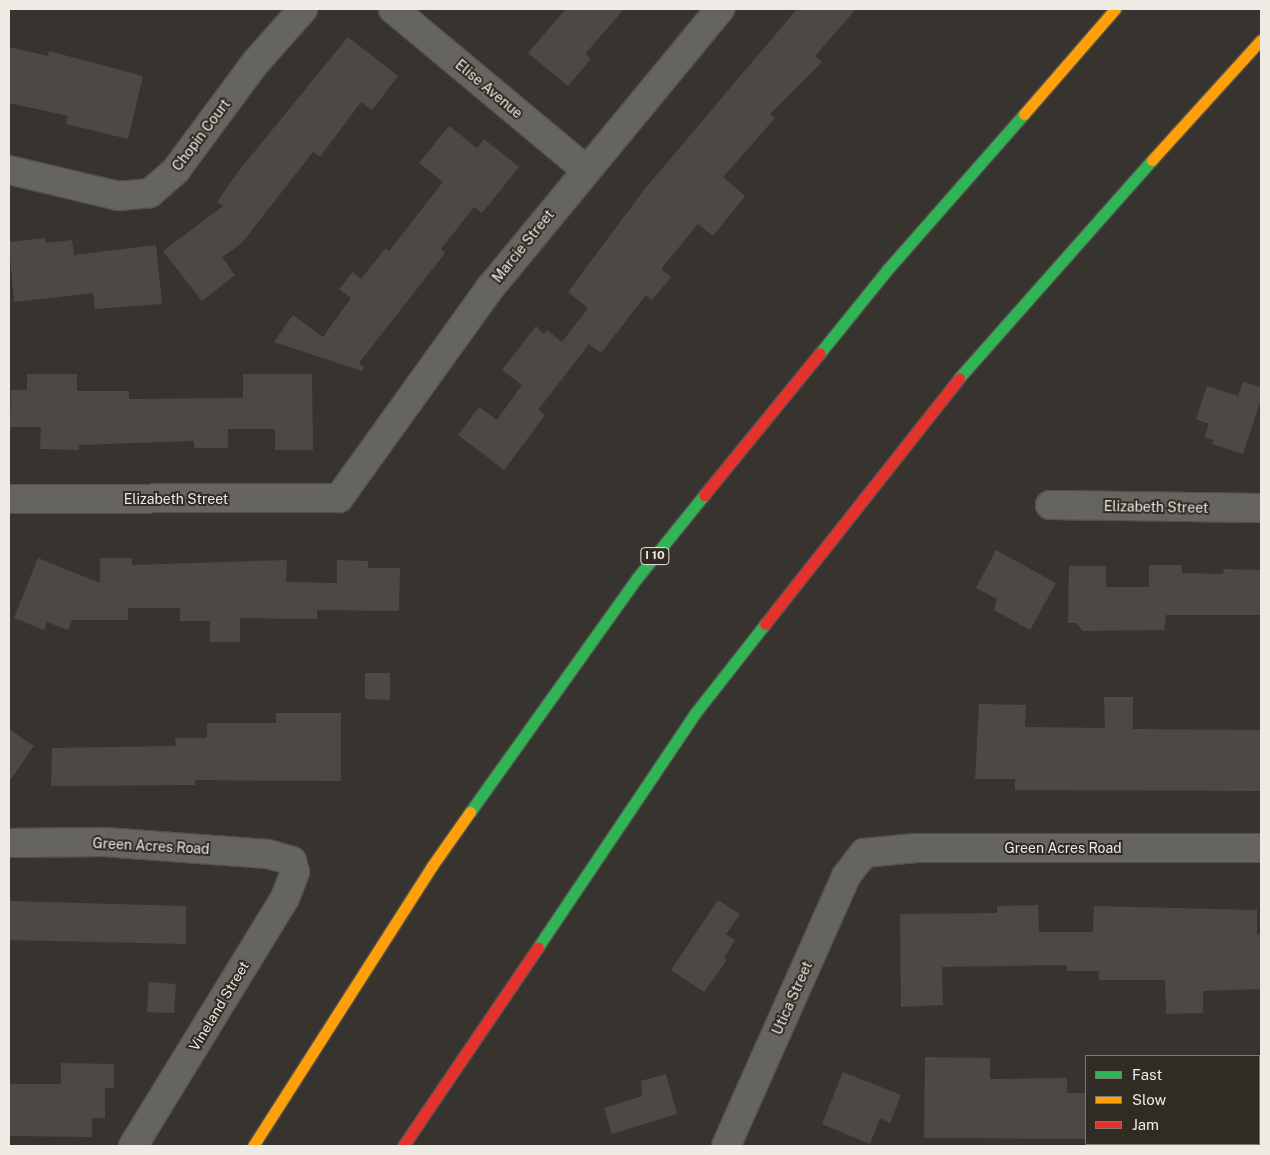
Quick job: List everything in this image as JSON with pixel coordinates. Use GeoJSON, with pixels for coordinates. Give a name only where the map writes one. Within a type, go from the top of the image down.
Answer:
{"type":"FeatureCollection","features":[{"type":"Feature","properties":{"kind":"highway","name":"I 10"},"geometry":{"type":"LineString","coordinates":[[253,1146],[432,866],[637,578],[887,270],[1116,9]]}},
{"type":"Feature","properties":{"kind":"highway"},"geometry":{"type":"LineString","coordinates":[[403,1146],[696,712],[930,412],[1061,260],[1261,40]]}},
{"type":"Feature","properties":{"kind":"street","name":"Chopin Court"},"geometry":{"type":"LineString","coordinates":[[9,170],[118,196],[150,194],[176,170],[256,62],[303,9]]}},
{"type":"Feature","properties":{"kind":"street","name":"Elise Avenue"},"geometry":{"type":"LineString","coordinates":[[393,9],[585,169]]}},
{"type":"Feature","properties":{"kind":"street","name":"Marcie Street"},"geometry":{"type":"LineString","coordinates":[[342,495],[490,288],[585,169],[720,9]]}},
{"type":"Feature","properties":{"kind":"street","name":"Elizabeth Street"},"geometry":{"type":"LineString","coordinates":[[10,502],[342,495]]}},
{"type":"Feature","properties":{"kind":"street","name":"Elizabeth Street"},"geometry":{"type":"LineString","coordinates":[[1050,505],[1261,508]]}},
{"type":"Feature","properties":{"kind":"street","name":"Green Acres Road"},"geometry":{"type":"LineString","coordinates":[[9,843],[114,843],[268,854],[292,861]]}},
{"type":"Feature","properties":{"kind":"street","name":"Green Acres Road"},"geometry":{"type":"LineString","coordinates":[[864,853],[916,848],[1261,848]]}},
{"type":"Feature","properties":{"kind":"street","name":"Utica Street"},"geometry":{"type":"LineString","coordinates":[[726,1146],[846,876],[864,853]]}},
{"type":"Feature","properties":{"kind":"street","name":"Vineland Street"},"geometry":{"type":"LineString","coordinates":[[133,1146],[285,898],[295,872],[292,861]]}},
{"type":"Feature","properties":{"kind":"building"},"geometry":{"type":"Polygon","coordinates":[[[566,9],[624,9],[585,54],[591,59],[568,86],[528,53],[566,9]]]}},
{"type":"Feature","properties":{"kind":"building"},"geometry":{"type":"Polygon","coordinates":[[[797,9],[856,9],[815,56],[822,62],[770,114],[775,118],[723,177],[745,196],[713,236],[698,224],[661,269],[671,277],[652,300],[646,295],[601,353],[589,344],[538,410],[545,415],[504,470],[458,435],[479,407],[497,420],[522,385],[502,370],[536,326],[544,334],[547,330],[562,342],[588,308],[568,292],[644,190],[797,9]]]}},
{"type":"Feature","properties":{"kind":"building"},"geometry":{"type":"Polygon","coordinates":[[[348,37],[398,76],[372,110],[361,102],[320,157],[313,152],[242,243],[222,257],[235,275],[202,301],[163,251],[223,206],[217,202],[237,173],[348,37]]]}},
{"type":"Feature","properties":{"kind":"building"},"geometry":{"type":"Polygon","coordinates":[[[9,47],[48,56],[49,51],[143,76],[128,139],[66,124],[68,116],[9,103],[9,47]]]}},
{"type":"Feature","properties":{"kind":"building"},"geometry":{"type":"Polygon","coordinates":[[[449,126],[477,148],[484,139],[519,167],[482,213],[474,207],[441,249],[445,253],[359,363],[364,367],[362,371],[274,342],[293,315],[323,337],[351,298],[339,289],[353,272],[361,279],[386,248],[389,251],[443,182],[419,163],[449,126]]]}},
{"type":"Feature","properties":{"kind":"building"},"geometry":{"type":"Polygon","coordinates":[[[45,238],[46,243],[72,240],[74,255],[156,245],[162,304],[95,309],[93,293],[14,302],[9,242],[45,238]]]}},
{"type":"Feature","properties":{"kind":"building"},"geometry":{"type":"Polygon","coordinates":[[[27,374],[77,374],[77,391],[129,391],[129,399],[243,398],[243,374],[312,374],[313,450],[275,450],[275,429],[228,429],[228,448],[194,448],[194,441],[79,445],[79,450],[40,449],[41,427],[10,427],[11,390],[27,390],[27,374]]]}},
{"type":"Feature","properties":{"kind":"building"},"geometry":{"type":"Polygon","coordinates":[[[1243,382],[1261,387],[1261,399],[1243,454],[1212,444],[1214,440],[1204,437],[1209,424],[1196,419],[1207,386],[1238,396],[1243,382]]]}},
{"type":"Feature","properties":{"kind":"building"},"geometry":{"type":"Polygon","coordinates":[[[996,550],[1056,583],[1030,630],[994,610],[997,599],[976,588],[996,550]]]}},
{"type":"Feature","properties":{"kind":"building"},"geometry":{"type":"Polygon","coordinates":[[[38,558],[100,583],[100,558],[132,558],[132,565],[287,560],[286,582],[337,583],[337,560],[368,561],[368,568],[400,568],[399,611],[317,610],[317,619],[240,618],[240,642],[210,642],[210,621],[180,621],[180,608],[128,608],[128,620],[72,620],[68,630],[47,622],[44,630],[14,618],[38,558]]]}},
{"type":"Feature","properties":{"kind":"building"},"geometry":{"type":"Polygon","coordinates":[[[1149,565],[1182,565],[1182,573],[1223,574],[1224,569],[1261,570],[1261,615],[1166,615],[1164,630],[1083,631],[1076,623],[1068,623],[1069,566],[1106,566],[1106,587],[1149,587],[1149,565]]]}},
{"type":"Feature","properties":{"kind":"building"},"geometry":{"type":"Polygon","coordinates":[[[365,673],[390,673],[390,700],[365,699],[365,673]]]}},
{"type":"Feature","properties":{"kind":"building"},"geometry":{"type":"Polygon","coordinates":[[[1104,697],[1133,697],[1133,729],[1261,730],[1261,791],[1015,790],[1015,779],[975,779],[979,704],[1026,705],[1025,727],[1105,728],[1104,697]]]}},
{"type":"Feature","properties":{"kind":"building"},"geometry":{"type":"Polygon","coordinates":[[[276,713],[341,713],[341,781],[195,780],[195,785],[51,786],[52,748],[176,746],[175,738],[207,738],[207,723],[276,723],[276,713]]]}},
{"type":"Feature","properties":{"kind":"building"},"geometry":{"type":"Polygon","coordinates":[[[9,729],[34,746],[9,782],[9,729]]]}},
{"type":"Feature","properties":{"kind":"building"},"geometry":{"type":"Polygon","coordinates":[[[718,900],[740,914],[726,934],[735,940],[724,958],[727,960],[704,992],[671,970],[718,900]]]}},
{"type":"Feature","properties":{"kind":"building"},"geometry":{"type":"Polygon","coordinates":[[[9,901],[186,906],[186,944],[9,940],[9,901]]]}},
{"type":"Feature","properties":{"kind":"building"},"geometry":{"type":"Polygon","coordinates":[[[1038,905],[1039,932],[1093,932],[1094,906],[1257,910],[1257,934],[1261,934],[1261,989],[1203,991],[1203,1013],[1166,1014],[1165,980],[1099,980],[1099,971],[1067,971],[1067,965],[942,967],[943,1005],[901,1007],[900,914],[997,913],[997,906],[1038,905]]]}},
{"type":"Feature","properties":{"kind":"building"},"geometry":{"type":"Polygon","coordinates":[[[149,982],[176,984],[174,1013],[147,1012],[149,982]]]}},
{"type":"Feature","properties":{"kind":"building"},"geometry":{"type":"Polygon","coordinates":[[[925,1057],[990,1058],[990,1079],[1067,1078],[1067,1093],[1085,1093],[1085,1139],[924,1138],[925,1057]]]}},
{"type":"Feature","properties":{"kind":"building"},"geometry":{"type":"Polygon","coordinates":[[[61,1063],[114,1064],[114,1088],[105,1088],[105,1118],[92,1118],[92,1137],[9,1136],[9,1084],[61,1084],[61,1063]]]}},
{"type":"Feature","properties":{"kind":"building"},"geometry":{"type":"Polygon","coordinates":[[[843,1072],[901,1095],[890,1123],[880,1118],[870,1144],[822,1124],[843,1072]]]}},
{"type":"Feature","properties":{"kind":"building"},"geometry":{"type":"Polygon","coordinates":[[[666,1074],[677,1114],[612,1134],[604,1108],[642,1096],[641,1081],[666,1074]]]}},
{"type":"Feature","properties":{"kind":"traffic: fast"},"geometry":{"type":"LineString","coordinates":[[820,353],[887,270],[1024,114]]}},
{"type":"Feature","properties":{"kind":"traffic: fast"},"geometry":{"type":"LineString","coordinates":[[959,378],[1152,160]]}},
{"type":"Feature","properties":{"kind":"traffic: fast"},"geometry":{"type":"LineString","coordinates":[[470,812],[637,578],[704,495]]}},
{"type":"Feature","properties":{"kind":"traffic: fast"},"geometry":{"type":"LineString","coordinates":[[538,947],[696,712],[765,624]]}},
{"type":"Feature","properties":{"kind":"traffic: slow"},"geometry":{"type":"LineString","coordinates":[[1024,114],[1115,9]]}},
{"type":"Feature","properties":{"kind":"traffic: slow"},"geometry":{"type":"LineString","coordinates":[[1152,160],[1261,40]]}},
{"type":"Feature","properties":{"kind":"traffic: slow"},"geometry":{"type":"LineString","coordinates":[[253,1146],[432,866],[470,812]]}},
{"type":"Feature","properties":{"kind":"traffic: jam"},"geometry":{"type":"LineString","coordinates":[[704,495],[820,353]]}},
{"type":"Feature","properties":{"kind":"traffic: jam"},"geometry":{"type":"LineString","coordinates":[[765,624],[959,378]]}},
{"type":"Feature","properties":{"kind":"traffic: jam"},"geometry":{"type":"LineString","coordinates":[[403,1146],[538,947]]}}]}
